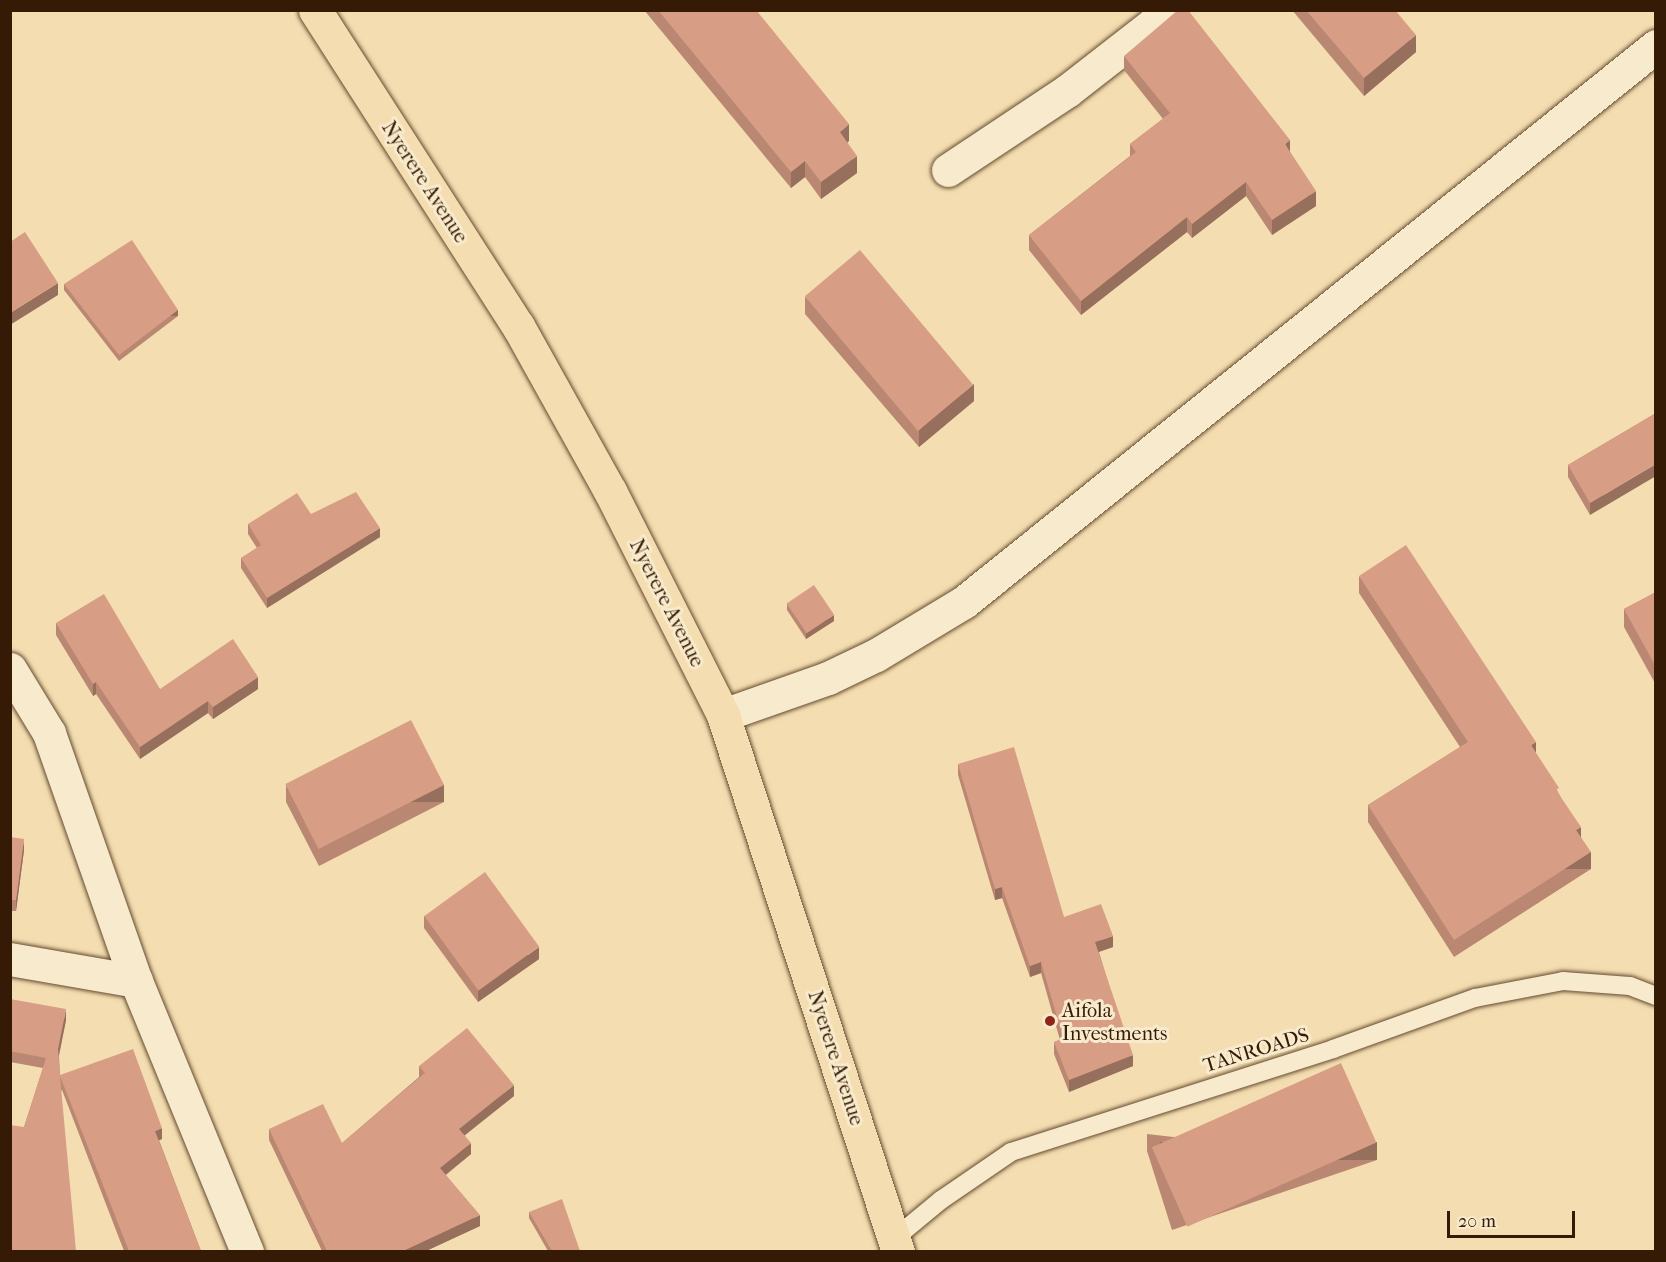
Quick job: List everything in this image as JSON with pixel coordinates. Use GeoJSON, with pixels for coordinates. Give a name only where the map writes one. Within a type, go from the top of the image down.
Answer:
{"type":"FeatureCollection","features":[{"type":"Feature","properties":{"kind":"main road","name":"Nyerere Avenue"},"geometry":{"type":"LineString","coordinates":[[315,10],[518,326],[610,491],[723,715],[897,1245]]}},
{"type":"Feature","properties":{"kind":"street"},"geometry":{"type":"LineString","coordinates":[[948,170],[1067,92],[1153,24],[1163,10]]}},
{"type":"Feature","properties":{"kind":"street"},"geometry":{"type":"LineString","coordinates":[[723,715],[828,678],[876,655],[964,602],[1656,46]]}},
{"type":"Feature","properties":{"kind":"street"},"geometry":{"type":"LineString","coordinates":[[10,669],[49,733],[136,981],[247,1251]]}},
{"type":"Feature","properties":{"kind":"street"},"geometry":{"type":"LineString","coordinates":[[10,959],[136,981]]}},
{"type":"Feature","properties":{"kind":"lane","name":"TANROADS"},"geometry":{"type":"LineString","coordinates":[[897,1245],[940,1200],[1011,1152],[1333,1049],[1475,998],[1563,981],[1630,986],[1656,996]]}},
{"type":"Feature","properties":{"kind":"building"},"geometry":{"type":"Polygon","coordinates":[[[658,10],[756,10],[849,124],[840,132],[857,156],[821,182],[805,161],[791,172],[658,10]]]}},
{"type":"Feature","properties":{"kind":"building"},"geometry":{"type":"Polygon","coordinates":[[[1178,10],[1188,10],[1290,140],[1285,144],[1316,191],[1272,220],[1246,182],[1192,224],[1187,217],[1081,301],[1029,235],[1136,152],[1130,144],[1170,113],[1124,56],[1178,10]]]}},
{"type":"Feature","properties":{"kind":"building"},"geometry":{"type":"Polygon","coordinates":[[[1306,10],[1395,10],[1416,35],[1364,78],[1306,10]]]}},
{"type":"Feature","properties":{"kind":"building"},"geometry":{"type":"Polygon","coordinates":[[[25,232],[58,283],[10,313],[10,242],[25,232]]]}},
{"type":"Feature","properties":{"kind":"building"},"geometry":{"type":"Polygon","coordinates":[[[132,240],[178,310],[119,355],[64,284],[132,240]]]}},
{"type":"Feature","properties":{"kind":"building"},"geometry":{"type":"Polygon","coordinates":[[[860,250],[973,385],[918,431],[805,296],[860,250]]]}},
{"type":"Feature","properties":{"kind":"building"},"geometry":{"type":"Polygon","coordinates":[[[1656,413],[1656,464],[1590,503],[1568,465],[1656,413]]]}},
{"type":"Feature","properties":{"kind":"building"},"geometry":{"type":"Polygon","coordinates":[[[356,492],[380,528],[267,598],[241,558],[261,545],[248,524],[297,493],[311,514],[356,492]]]}},
{"type":"Feature","properties":{"kind":"building"},"geometry":{"type":"Polygon","coordinates":[[[1406,545],[1536,742],[1531,745],[1559,788],[1556,790],[1581,827],[1576,830],[1591,852],[1454,940],[1368,805],[1468,742],[1359,576],[1406,545]]]}},
{"type":"Feature","properties":{"kind":"building"},"geometry":{"type":"Polygon","coordinates":[[[814,585],[834,615],[807,633],[787,603],[814,585]]]}},
{"type":"Feature","properties":{"kind":"building"},"geometry":{"type":"Polygon","coordinates":[[[1656,592],[1656,667],[1624,609],[1656,592]]]}},
{"type":"Feature","properties":{"kind":"building"},"geometry":{"type":"Polygon","coordinates":[[[104,594],[160,689],[233,639],[258,677],[213,707],[208,701],[140,747],[96,682],[93,684],[56,623],[104,594]]]}},
{"type":"Feature","properties":{"kind":"building"},"geometry":{"type":"Polygon","coordinates":[[[411,720],[444,785],[319,849],[285,784],[411,720]]]}},
{"type":"Feature","properties":{"kind":"building"},"geometry":{"type":"Polygon","coordinates":[[[1014,747],[1064,917],[1101,904],[1113,936],[1095,942],[1133,1055],[1069,1080],[1054,1042],[1063,1038],[1041,962],[1030,966],[1002,887],[995,889],[958,764],[1014,747]]]}},
{"type":"Feature","properties":{"kind":"building"},"geometry":{"type":"Polygon","coordinates":[[[10,837],[24,839],[16,900],[10,900],[10,837]]]}},
{"type":"Feature","properties":{"kind":"building"},"geometry":{"type":"Polygon","coordinates":[[[485,872],[539,946],[478,991],[424,916],[485,872]]]}},
{"type":"Feature","properties":{"kind":"building"},"geometry":{"type":"Polygon","coordinates":[[[10,999],[66,1009],[58,1049],[60,1075],[133,1049],[162,1128],[155,1131],[201,1251],[129,1251],[60,1076],[76,1251],[10,1251],[10,1125],[24,1127],[46,1058],[10,1051],[10,999]]]}},
{"type":"Feature","properties":{"kind":"building"},"geometry":{"type":"Polygon","coordinates":[[[467,1028],[514,1085],[459,1129],[471,1143],[440,1168],[480,1215],[403,1251],[327,1251],[269,1129],[323,1104],[342,1143],[425,1073],[419,1066],[467,1028]]]}},
{"type":"Feature","properties":{"kind":"building"},"geometry":{"type":"Polygon","coordinates":[[[1341,1063],[1376,1142],[1187,1227],[1152,1147],[1341,1063]]]}},
{"type":"Feature","properties":{"kind":"building"},"geometry":{"type":"Polygon","coordinates":[[[562,1199],[580,1251],[552,1251],[529,1212],[562,1199]]]}},
{"type":"Feature","properties":{"kind":"place","name":"Aifola Investments"},"geometry":{"type":"Point","coordinates":[1050,1021]}}]}
